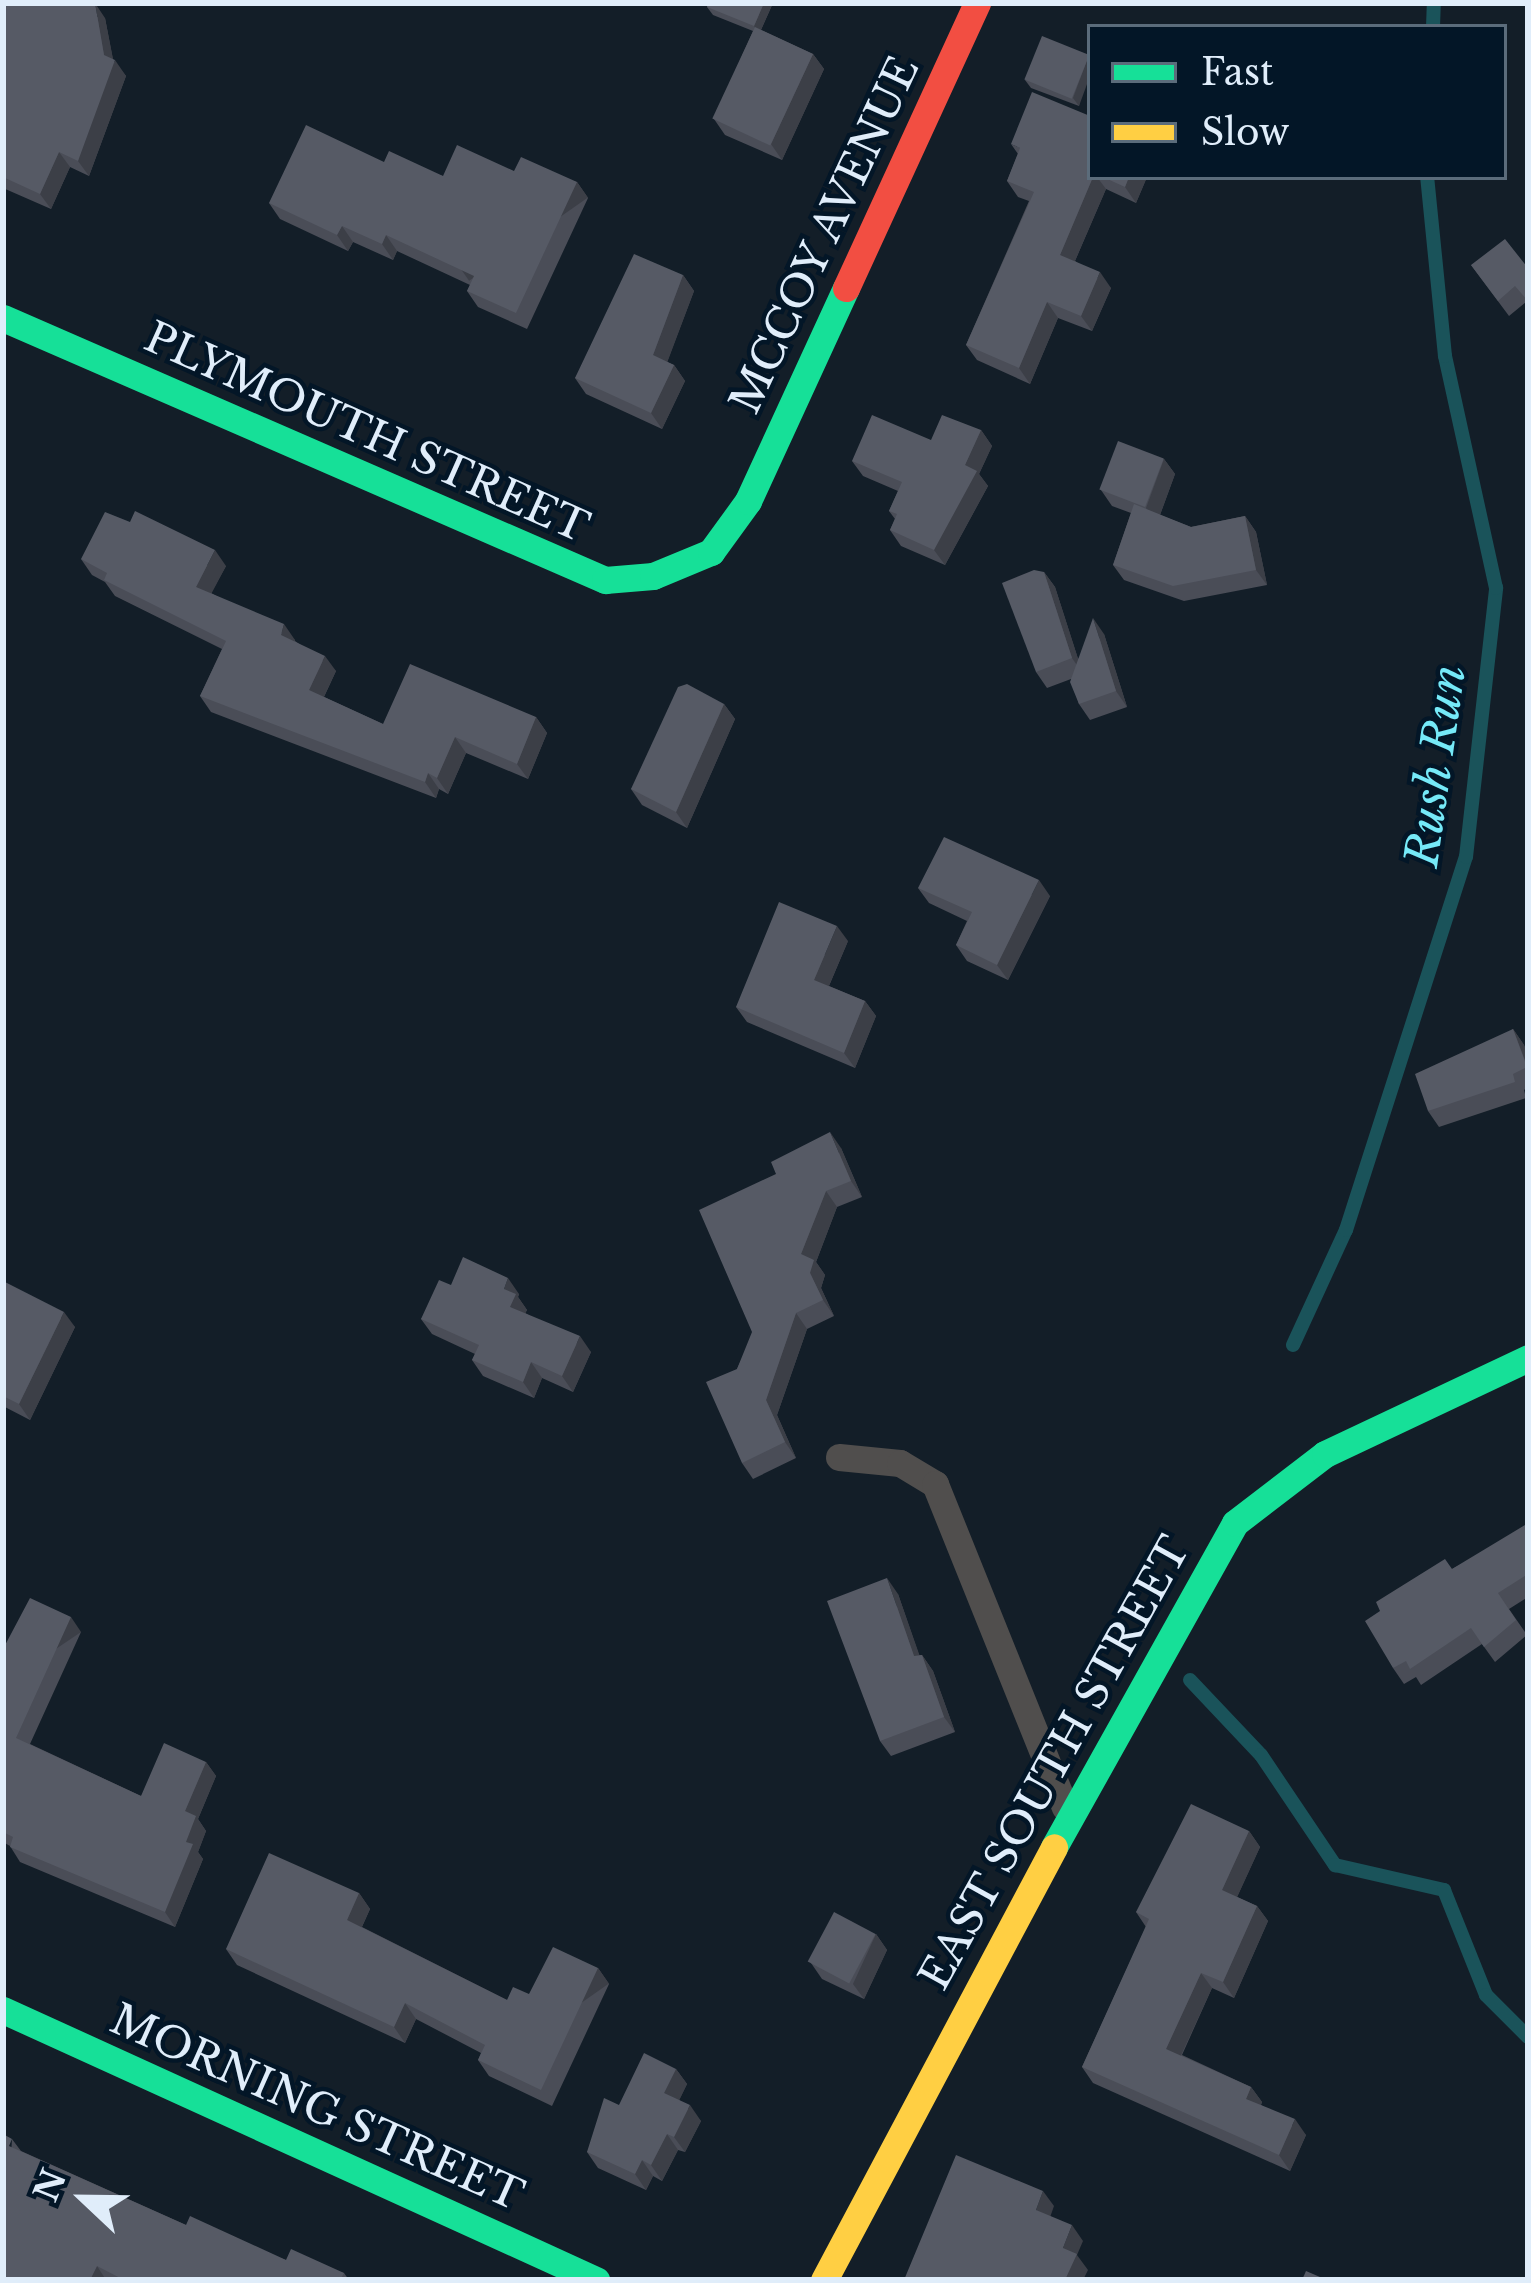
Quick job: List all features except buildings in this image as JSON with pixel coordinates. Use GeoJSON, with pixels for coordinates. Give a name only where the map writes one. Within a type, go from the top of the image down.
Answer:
{"type":"FeatureCollection","features":[{"type":"Feature","properties":{"kind":"street","name":"MCCOY AVENUE"},"geometry":{"type":"LineString","coordinates":[[748,501],[977,3]]}},
{"type":"Feature","properties":{"kind":"street","name":"PLYMOUTH STREET"},"geometry":{"type":"LineString","coordinates":[[3,318],[502,542],[605,580],[653,575],[711,552],[748,501]]}},
{"type":"Feature","properties":{"kind":"street","name":"EAST SOUTH STREET"},"geometry":{"type":"LineString","coordinates":[[824,2280],[1069,1816],[1234,1523],[1325,1454],[1528,1358]]}},
{"type":"Feature","properties":{"kind":"street","name":"MORNING STREET"},"geometry":{"type":"LineString","coordinates":[[3,2010],[596,2280]]}},
{"type":"Feature","properties":{"kind":"lane"},"geometry":{"type":"LineString","coordinates":[[839,1457],[900,1463],[935,1484],[1069,1816]]}},
{"type":"Feature","properties":{"kind":"waterway","name":"Rush Run"},"geometry":{"type":"LineString","coordinates":[[1433,24],[1434,3]]}},
{"type":"Feature","properties":{"kind":"waterway","name":"Rush Run"},"geometry":{"type":"LineString","coordinates":[[1293,1345],[1346,1230],[1466,857],[1496,588],[1445,356],[1427,180]]}},
{"type":"Feature","properties":{"kind":"waterway","name":"Rush Run"},"geometry":{"type":"LineString","coordinates":[[1190,1680],[1261,1755],[1335,1865],[1444,1890],[1486,1995],[1528,2037]]}},
{"type":"Feature","properties":{"kind":"traffic: fast"},"geometry":{"type":"LineString","coordinates":[[3,318],[605,580],[653,576],[711,552],[748,501],[846,288]]}},
{"type":"Feature","properties":{"kind":"traffic: fast"},"geometry":{"type":"LineString","coordinates":[[1054,1847],[1235,1523],[1325,1454],[1528,1358]]}},
{"type":"Feature","properties":{"kind":"traffic: fast"},"geometry":{"type":"LineString","coordinates":[[3,2010],[596,2280]]}},
{"type":"Feature","properties":{"kind":"traffic: slow"},"geometry":{"type":"LineString","coordinates":[[824,2280],[1054,1847]]}},
{"type":"Feature","properties":{"kind":"traffic: jam"},"geometry":{"type":"LineString","coordinates":[[846,288],[977,3]]}}]}
